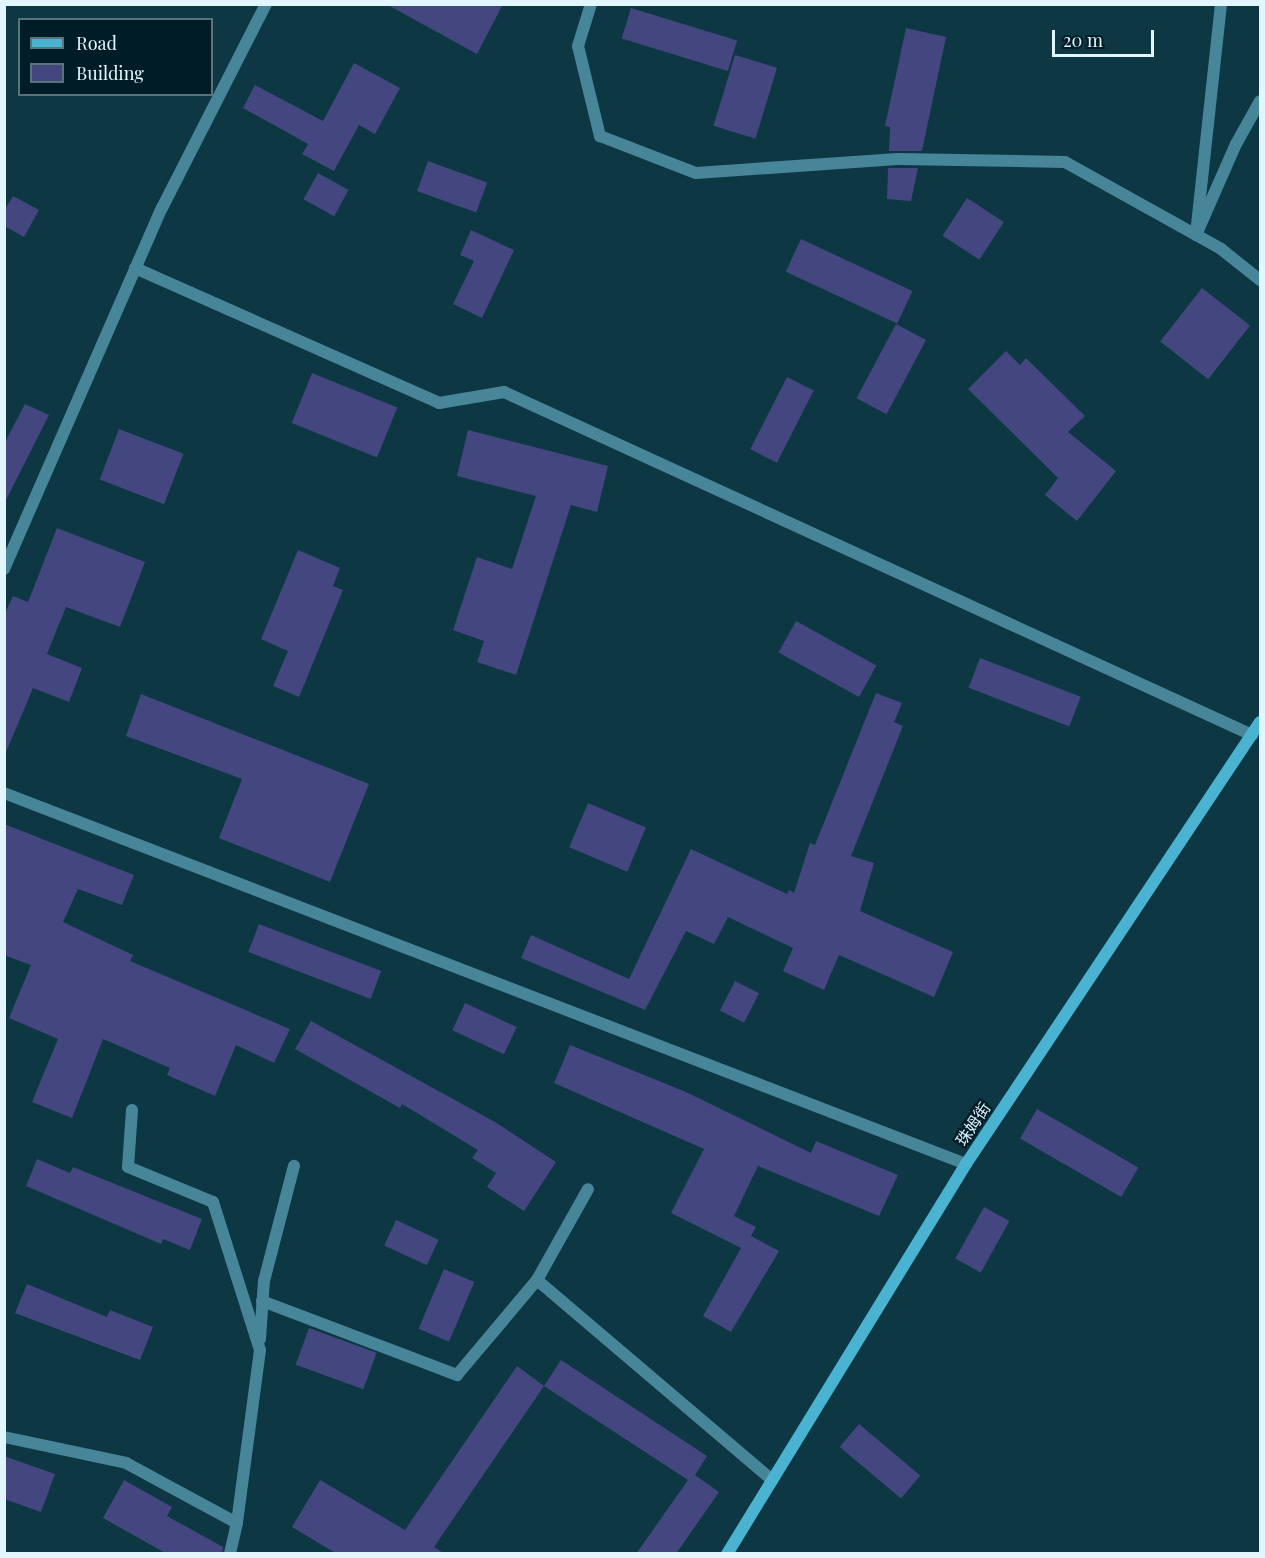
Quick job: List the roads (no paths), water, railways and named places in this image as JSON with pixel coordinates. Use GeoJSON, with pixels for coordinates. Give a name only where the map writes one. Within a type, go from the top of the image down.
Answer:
{"type":"FeatureCollection","features":[{"type":"Feature","properties":{"kind":"main road","name":"珠姆街"},"geometry":{"type":"LineString","coordinates":[[727,1554],[966,1164],[1260,722]]}},
{"type":"Feature","properties":{"kind":"lane"},"geometry":{"type":"LineString","coordinates":[[4,569],[135,268],[266,4]]}},
{"type":"Feature","properties":{"kind":"lane"},"geometry":{"type":"LineString","coordinates":[[591,4],[578,46],[600,136],[696,173],[898,159],[1065,162],[1196,235],[1260,280]]}},
{"type":"Feature","properties":{"kind":"lane"},"geometry":{"type":"LineString","coordinates":[[1196,235],[1221,4]]}},
{"type":"Feature","properties":{"kind":"lane"},"geometry":{"type":"LineString","coordinates":[[1196,235],[1236,144],[1260,101]]}},
{"type":"Feature","properties":{"kind":"lane"},"geometry":{"type":"LineString","coordinates":[[135,268],[439,404],[504,392],[1252,735]]}},
{"type":"Feature","properties":{"kind":"lane"},"geometry":{"type":"LineString","coordinates":[[4,793],[966,1164]]}},
{"type":"Feature","properties":{"kind":"lane"},"geometry":{"type":"LineString","coordinates":[[132,1110],[128,1167],[213,1202],[260,1350]]}},
{"type":"Feature","properties":{"kind":"lane"},"geometry":{"type":"LineString","coordinates":[[230,1554],[237,1523],[260,1350],[262,1301],[294,1166]]}},
{"type":"Feature","properties":{"kind":"lane"},"geometry":{"type":"LineString","coordinates":[[262,1301],[341,1328],[457,1375],[537,1280],[588,1189]]}},
{"type":"Feature","properties":{"kind":"lane"},"geometry":{"type":"LineString","coordinates":[[537,1280],[772,1480]]}},
{"type":"Feature","properties":{"kind":"lane"},"geometry":{"type":"LineString","coordinates":[[4,1437],[126,1463],[237,1523]]}}]}
